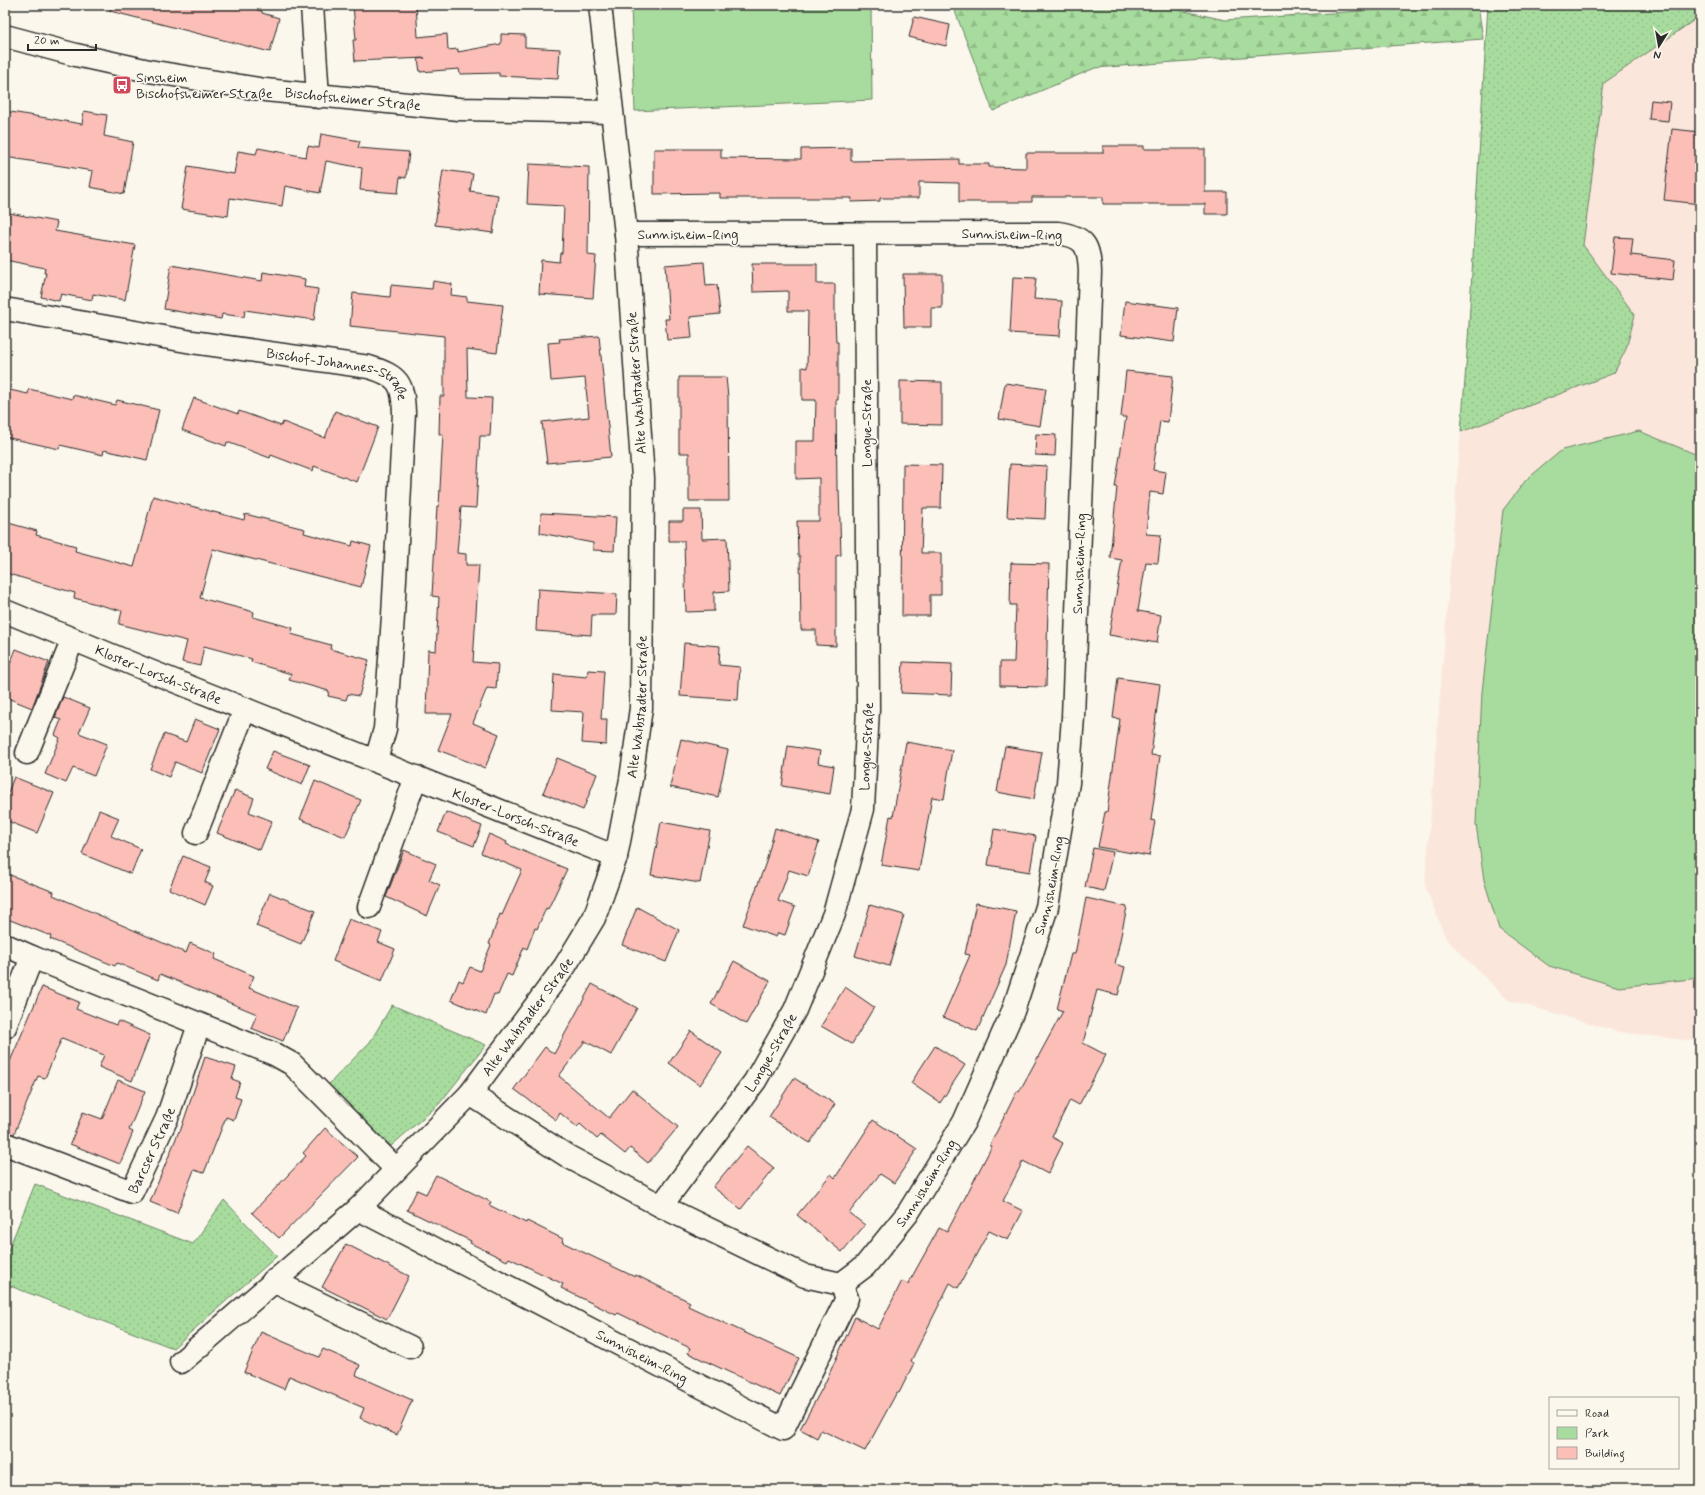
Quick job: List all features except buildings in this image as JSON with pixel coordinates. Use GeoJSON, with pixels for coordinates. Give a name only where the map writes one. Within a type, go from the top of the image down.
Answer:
{"type":"FeatureCollection","features":[{"type":"Feature","properties":{"kind":"street"},"geometry":{"type":"LineString","coordinates":[[312,5],[318,97]]}},
{"type":"Feature","properties":{"kind":"street","name":"Alte Waibstadter Straße"},"geometry":{"type":"LineString","coordinates":[[181,1362],[358,1209],[470,1094],[569,959],[594,918],[616,857],[631,779],[641,708],[643,478],[626,234],[600,5]]}},
{"type":"Feature","properties":{"kind":"street","name":"Bischofsheimer Straße"},"geometry":{"type":"LineString","coordinates":[[5,36],[76,55],[149,71],[242,87],[318,97],[459,109],[611,112]]}},
{"type":"Feature","properties":{"kind":"street","name":"Sunnisheim-Ring"},"geometry":{"type":"LineString","coordinates":[[358,1209],[783,1429],[847,1298],[841,1284],[865,1266],[908,1213],[964,1122],[1013,1011],[1047,907],[1068,783],[1072,724],[1090,272],[1089,255],[1083,241],[1071,235],[1058,234],[626,234]]}},
{"type":"Feature","properties":{"kind":"street","name":"Longue-Straße"},"geometry":{"type":"LineString","coordinates":[[661,1206],[755,1081],[795,1010],[834,914],[863,809],[868,709],[865,234]]}},
{"type":"Feature","properties":{"kind":"street","name":"Bischof-Johannes-Straße"},"geometry":{"type":"LineString","coordinates":[[5,309],[192,342],[369,367],[386,372],[396,380],[403,392],[404,414],[385,729],[376,760]]}},
{"type":"Feature","properties":{"kind":"street","name":"Kloster-Lorsch-Straße"},"geometry":{"type":"LineString","coordinates":[[5,611],[245,709],[616,857]]}},
{"type":"Feature","properties":{"kind":"street"},"geometry":{"type":"LineString","coordinates":[[27,753],[73,639]]}},
{"type":"Feature","properties":{"kind":"street"},"geometry":{"type":"LineString","coordinates":[[196,833],[245,709]]}},
{"type":"Feature","properties":{"kind":"street"},"geometry":{"type":"LineString","coordinates":[[369,907],[416,777]]}},
{"type":"Feature","properties":{"kind":"street"},"geometry":{"type":"LineString","coordinates":[[5,945],[199,1025],[274,1054],[292,1064],[396,1169]]}},
{"type":"Feature","properties":{"kind":"street"},"geometry":{"type":"LineString","coordinates":[[5,1027],[32,957]]}},
{"type":"Feature","properties":{"kind":"street","name":"Barcser Straße"},"geometry":{"type":"LineString","coordinates":[[5,1144],[132,1192],[167,1118],[199,1025]]}},
{"type":"Feature","properties":{"kind":"street"},"geometry":{"type":"LineString","coordinates":[[470,1094],[569,1157],[661,1206],[805,1276],[841,1284]]}},
{"type":"Feature","properties":{"kind":"street"},"geometry":{"type":"LineString","coordinates":[[273,1282],[410,1348]]}},
{"type":"Feature","properties":{"kind":"shaded area"},"geometry":{"type":"Polygon","coordinates":[[[1488,5],[1700,5],[1700,1042],[1619,1032],[1508,1000],[1446,939],[1425,886],[1468,340],[1488,5]]]}},
{"type":"Feature","properties":{"kind":"green space"},"geometry":{"type":"Polygon","coordinates":[[[631,5],[871,5],[872,100],[635,111],[631,5]]]}},
{"type":"Feature","properties":{"kind":"green space"},"geometry":{"type":"Polygon","coordinates":[[[947,5],[1157,5],[1225,20],[1451,5],[1478,5],[1483,39],[1095,68],[993,111],[953,6],[947,5]]]}},
{"type":"Feature","properties":{"kind":"green space"},"geometry":{"type":"Polygon","coordinates":[[[1488,5],[1700,5],[1700,16],[1604,83],[1583,245],[1635,315],[1626,349],[1614,373],[1461,432],[1468,340],[1488,5]]]}},
{"type":"Feature","properties":{"kind":"green space"},"geometry":{"type":"Polygon","coordinates":[[[1639,431],[1700,456],[1700,978],[1619,987],[1549,966],[1499,929],[1484,880],[1476,824],[1482,692],[1503,510],[1526,480],[1562,450],[1639,431]]]}},
{"type":"Feature","properties":{"kind":"green space"},"geometry":{"type":"Polygon","coordinates":[[[392,1005],[486,1045],[439,1104],[391,1146],[327,1086],[370,1042],[392,1005]]]}},
{"type":"Feature","properties":{"kind":"green space"},"geometry":{"type":"Polygon","coordinates":[[[35,1184],[193,1244],[224,1200],[277,1256],[173,1348],[5,1284],[5,1258],[35,1184]]]}},
{"type":"Feature","properties":{"kind":"place","name":"Sinsheim Bischofsheimer Straße"},"geometry":{"type":"Point","coordinates":[122,85]}}]}
